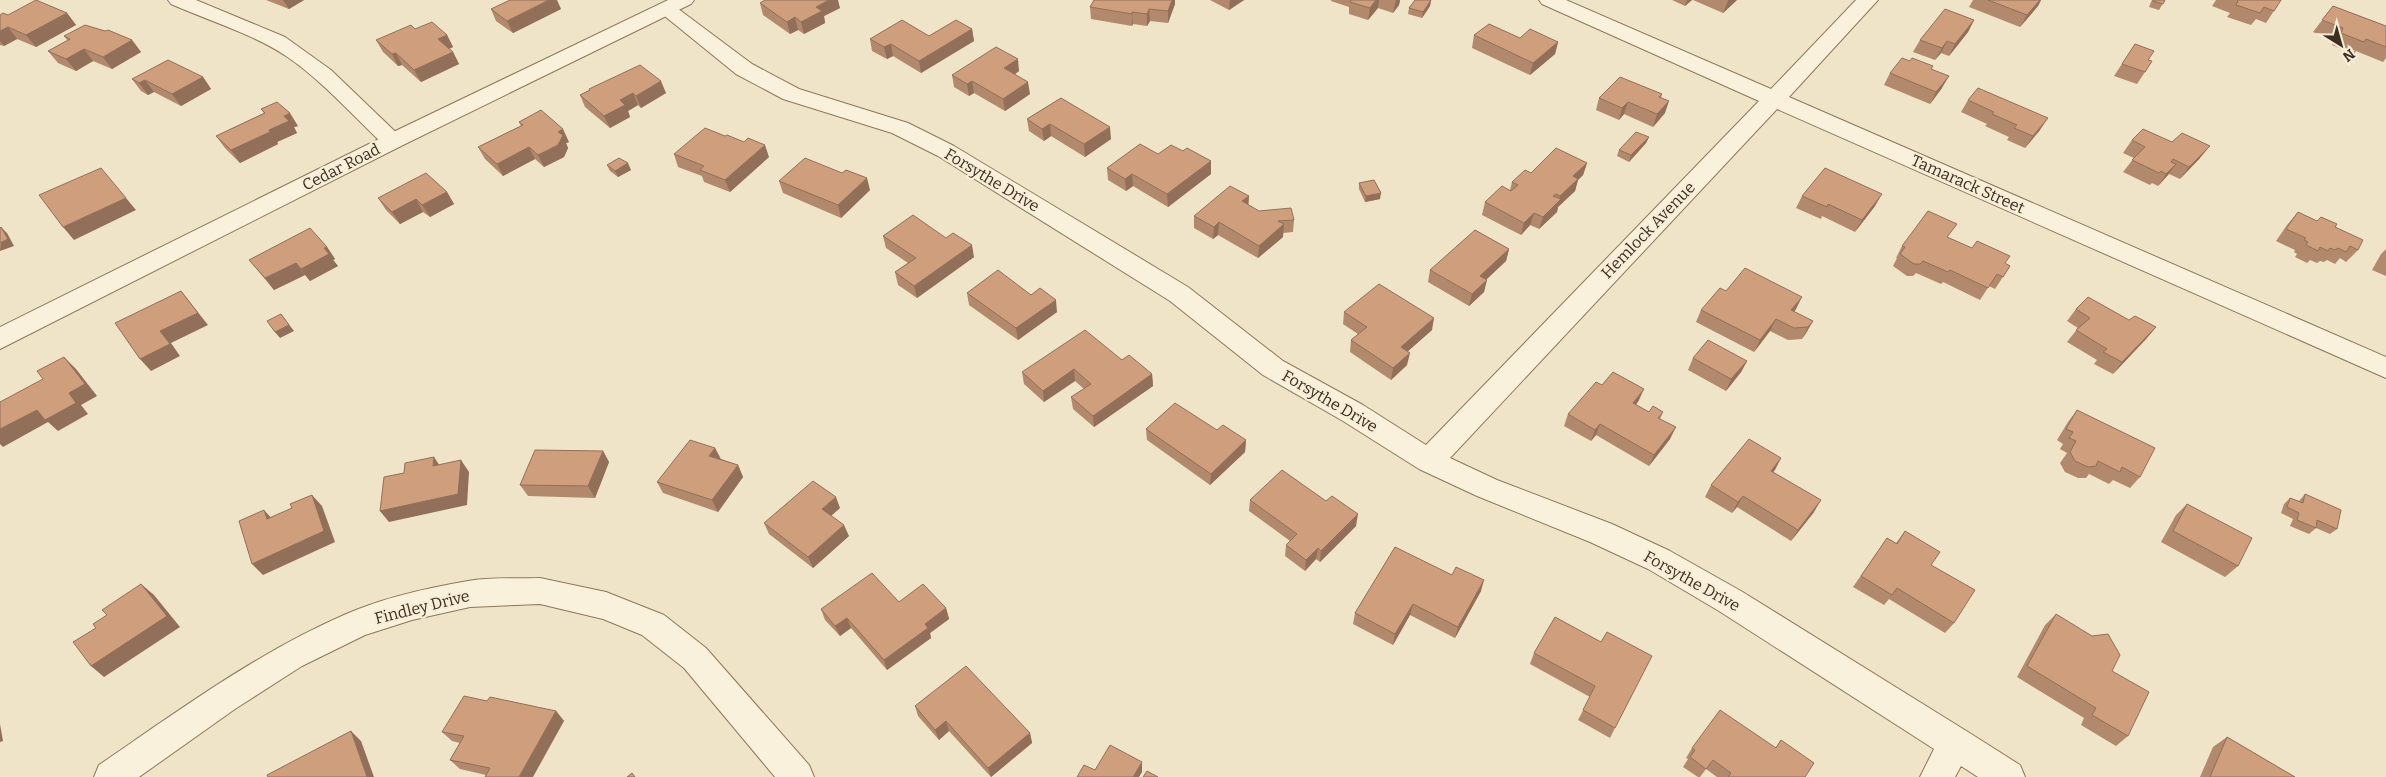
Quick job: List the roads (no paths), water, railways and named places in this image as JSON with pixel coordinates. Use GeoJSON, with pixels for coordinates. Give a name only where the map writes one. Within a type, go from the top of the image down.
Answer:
{"type":"FeatureCollection","features":[{"type":"Feature","properties":{"kind":"street"},"geometry":{"type":"LineString","coordinates":[[178,0],[276,41],[313,67],[393,142]]}},
{"type":"Feature","properties":{"kind":"street","name":"Tamarack Street"},"geometry":{"type":"LineString","coordinates":[[1549,0],[2386,368]]}},
{"type":"Feature","properties":{"kind":"street","name":"Hemlock Avenue"},"geometry":{"type":"LineString","coordinates":[[1429,461],[1868,0]]}},
{"type":"Feature","properties":{"kind":"street","name":"Cedar Road"},"geometry":{"type":"LineString","coordinates":[[0,339],[393,142],[675,5]]}},
{"type":"Feature","properties":{"kind":"street","name":"Forsythe Drive"},"geometry":{"type":"LineString","coordinates":[[675,5],[744,69],[791,94],[900,128],[946,150],[1179,294],[1273,368],[1353,413],[1429,461],[1487,488],[1601,533],[1659,560],[1730,600],[2008,777]]}},
{"type":"Feature","properties":{"kind":"street","name":"Findley Drive"},"geometry":{"type":"LineString","coordinates":[[111,777],[223,698],[291,656],[356,624],[412,606],[470,594],[540,591],[606,606],[652,625],[695,658],[797,777]]}},
{"type":"Feature","properties":{"kind":"street"},"geometry":{"type":"LineString","coordinates":[[1937,777],[1956,743]]}}]}
